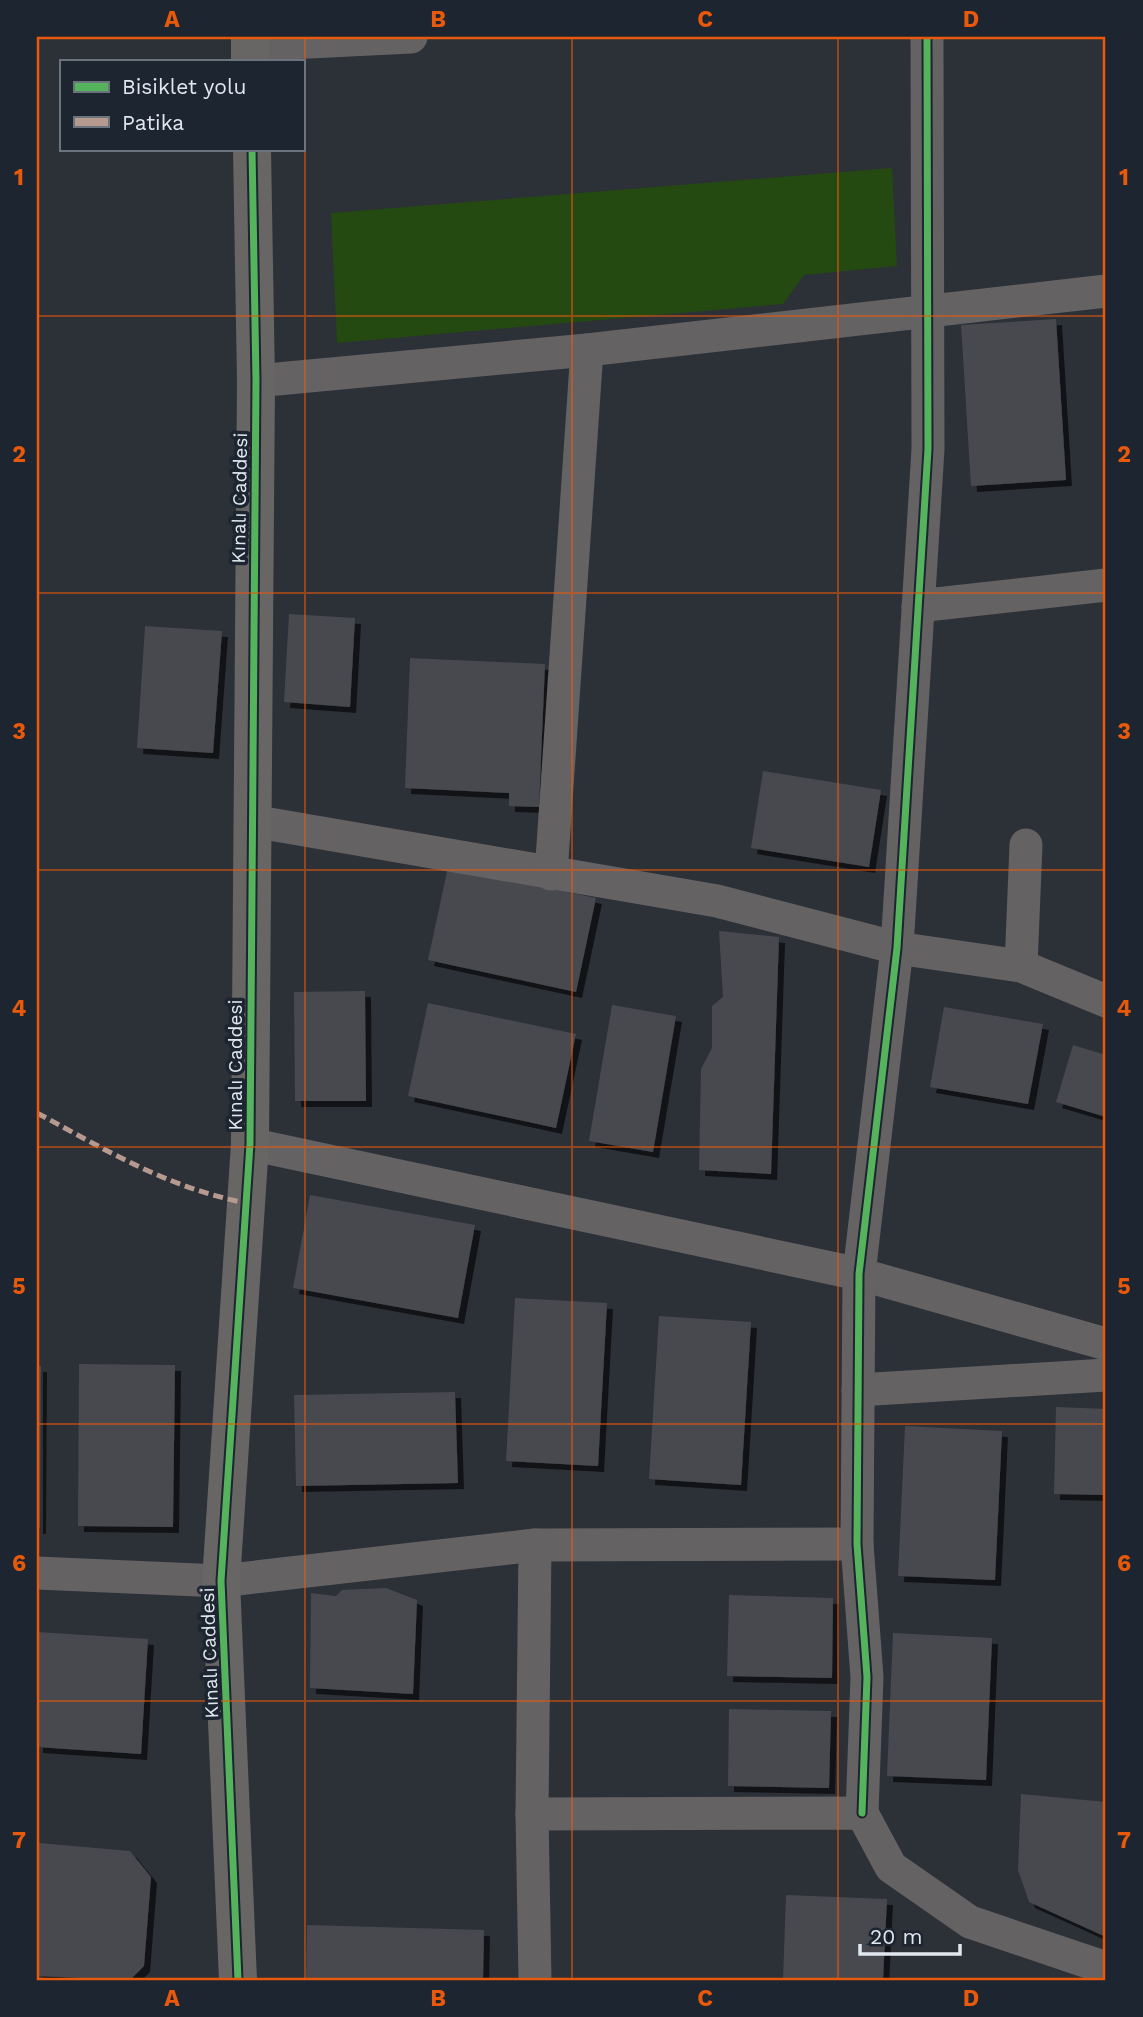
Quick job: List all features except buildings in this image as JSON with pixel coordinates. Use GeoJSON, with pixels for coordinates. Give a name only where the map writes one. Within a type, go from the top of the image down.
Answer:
{"type":"FeatureCollection","features":[{"type":"Feature","properties":{"kind":"street"},"geometry":{"type":"LineString","coordinates":[[250,48],[411,37]]}},
{"type":"Feature","properties":{"kind":"street"},"geometry":{"type":"LineString","coordinates":[[927,37],[928,449],[897,948],[859,1274],[857,1544],[867,1677],[862,1813],[891,1867],[970,1922],[1106,1968]]}},
{"type":"Feature","properties":{"kind":"street","name":"Kınalı Caddesi"},"geometry":{"type":"LineString","coordinates":[[238,1980],[221,1581],[250,1144],[256,381],[252,150]]}},
{"type":"Feature","properties":{"kind":"street"},"geometry":{"type":"LineString","coordinates":[[256,381],[587,350],[1106,291]]}},
{"type":"Feature","properties":{"kind":"street"},"geometry":{"type":"LineString","coordinates":[[551,874],[587,350]]}},
{"type":"Feature","properties":{"kind":"street"},"geometry":{"type":"LineString","coordinates":[[918,606],[1106,586]]}},
{"type":"Feature","properties":{"kind":"street"},"geometry":{"type":"LineString","coordinates":[[252,821],[717,901],[897,948],[1021,966],[1106,1002]]}},
{"type":"Feature","properties":{"kind":"street"},"geometry":{"type":"LineString","coordinates":[[1021,966],[1026,845]]}},
{"type":"Feature","properties":{"kind":"street"},"geometry":{"type":"LineString","coordinates":[[250,1144],[859,1274],[1106,1344]]}},
{"type":"Feature","properties":{"kind":"street"},"geometry":{"type":"LineString","coordinates":[[858,1390],[1106,1375]]}},
{"type":"Feature","properties":{"kind":"street"},"geometry":{"type":"LineString","coordinates":[[37,1573],[221,1581],[535,1545],[857,1544]]}},
{"type":"Feature","properties":{"kind":"street"},"geometry":{"type":"LineString","coordinates":[[535,1545],[532,1814],[535,1980]]}},
{"type":"Feature","properties":{"kind":"street"},"geometry":{"type":"LineString","coordinates":[[532,1814],[862,1813]]}},
{"type":"Feature","properties":{"kind":"green space"},"geometry":{"type":"Polygon","coordinates":[[[892,168],[897,266],[804,275],[783,304],[337,343],[331,213],[892,168]]]}},
{"type":"Feature","properties":{"kind":"marked path"},"geometry":{"type":"LineString","coordinates":[[37,1113],[163,1178],[246,1203]]}},
{"type":"Feature","properties":{"kind":"cycle path"},"geometry":{"type":"LineString","coordinates":[[862,1813],[867,1677],[857,1544],[859,1274],[897,948],[928,449],[927,37]]}},
{"type":"Feature","properties":{"kind":"cycle path"},"geometry":{"type":"LineString","coordinates":[[238,1980],[221,1581],[250,1144],[256,381],[252,150]]}}]}
